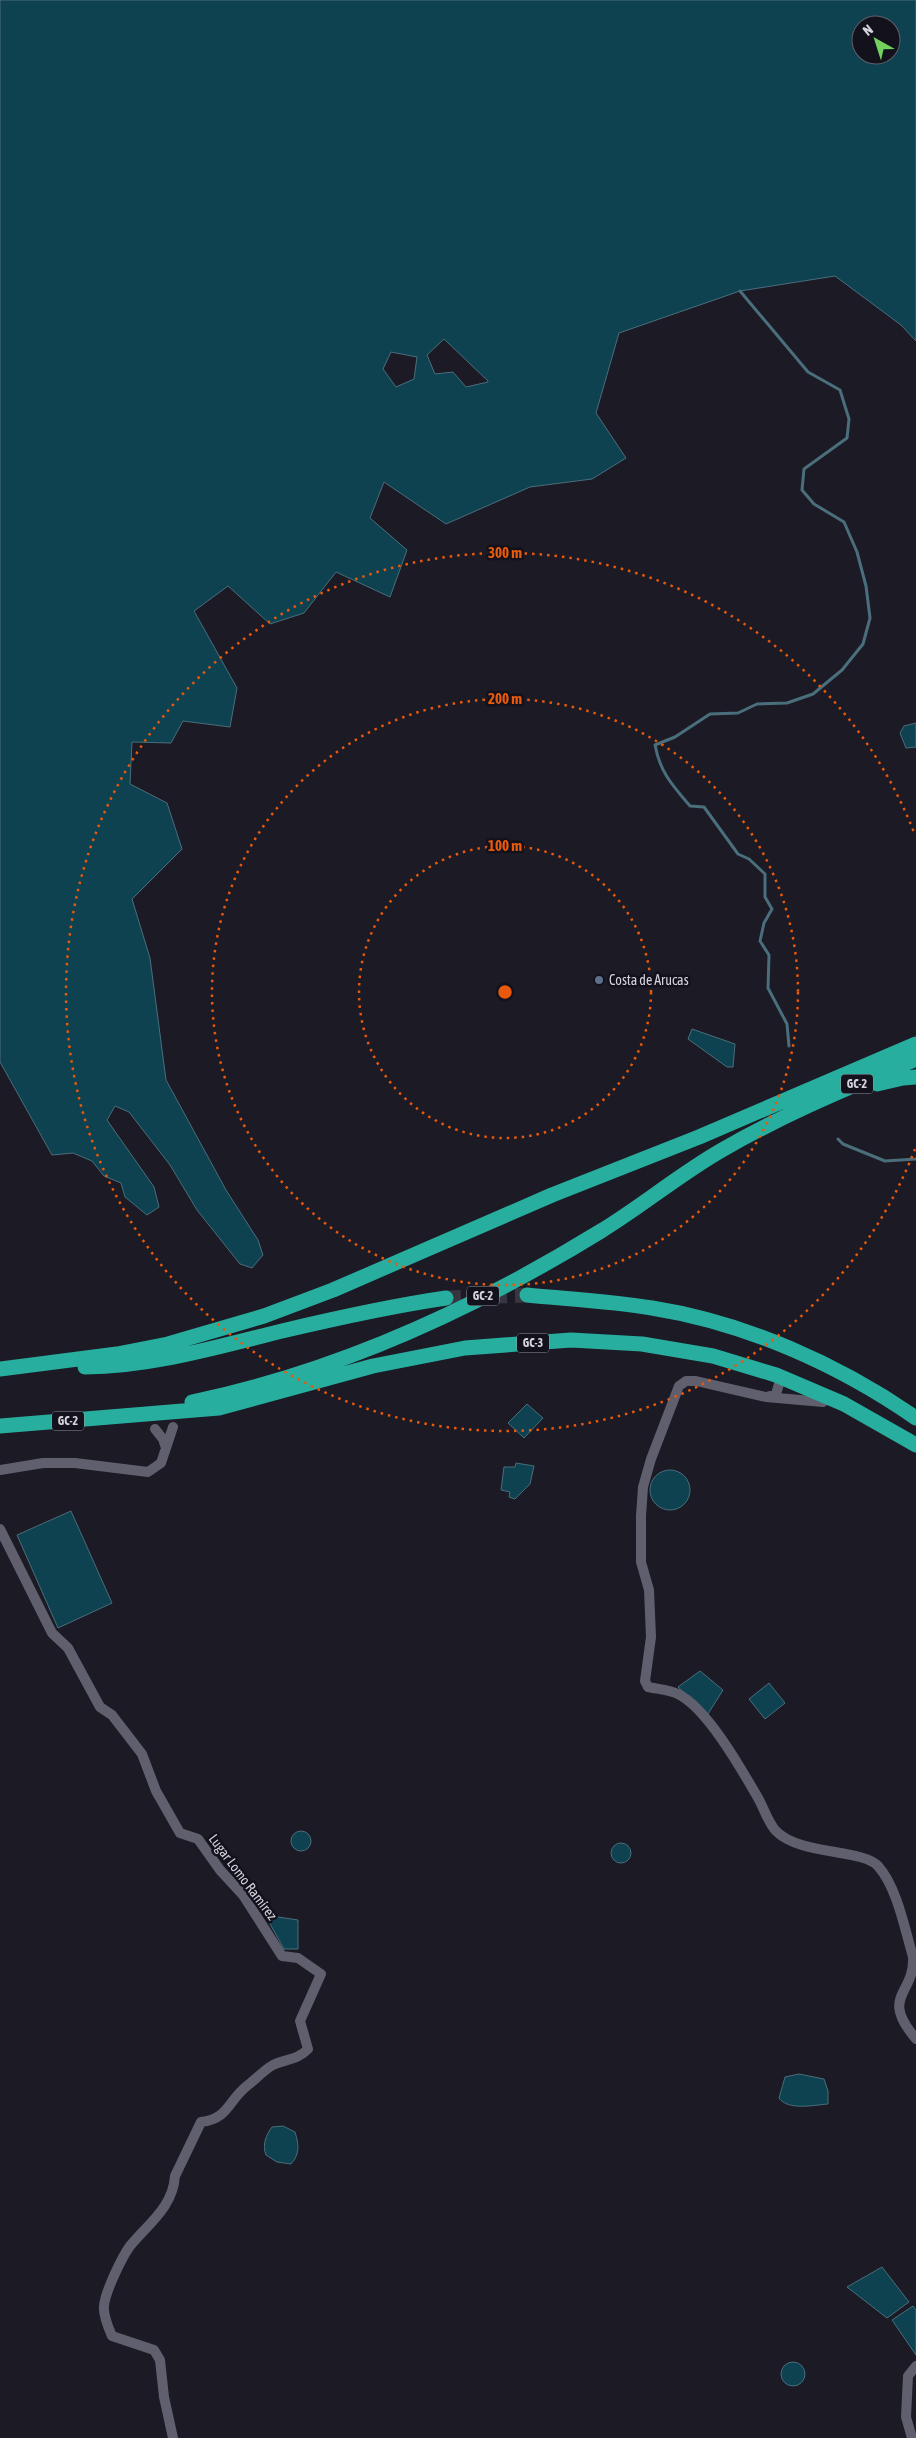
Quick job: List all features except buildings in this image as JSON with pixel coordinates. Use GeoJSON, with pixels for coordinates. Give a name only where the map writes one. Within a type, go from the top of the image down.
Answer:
{"type":"FeatureCollection","features":[{"type":"Feature","properties":{"kind":"highway"},"geometry":{"type":"LineString","coordinates":[[840,1077],[874,1054],[916,1036]]}},
{"type":"Feature","properties":{"kind":"highway","name":"GC-2"},"geometry":{"type":"LineString","coordinates":[[4,1368],[117,1354],[168,1344],[264,1316],[333,1290],[916,1044]]}},
{"type":"Feature","properties":{"kind":"highway","name":"GC-2"},"geometry":{"type":"LineString","coordinates":[[0,1426],[137,1414],[225,1395],[310,1369],[400,1337],[520,1279],[602,1231],[720,1151],[799,1109],[916,1059]]}},
{"type":"Feature","properties":{"kind":"highway"},"geometry":{"type":"LineString","coordinates":[[837,1093],[895,1079],[916,1077]]}},
{"type":"Feature","properties":{"kind":"highway"},"geometry":{"type":"LineString","coordinates":[[527,1295],[652,1308],[731,1327],[800,1352],[862,1384],[916,1418]]}},
{"type":"Feature","properties":{"kind":"highway"},"geometry":{"type":"LineString","coordinates":[[4,1368],[110,1366],[200,1353],[375,1309],[446,1298]]}},
{"type":"Feature","properties":{"kind":"highway","name":"GC-3"},"geometry":{"type":"LineString","coordinates":[[137,1414],[219,1408],[373,1366],[466,1348],[571,1340],[642,1344],[713,1356],[776,1374],[844,1404],[916,1445]]}},
{"type":"Feature","properties":{"kind":"highway"},"geometry":{"type":"LineString","coordinates":[[779,1384],[844,1412],[916,1454]]}},
{"type":"Feature","properties":{"kind":"street"},"geometry":{"type":"LineString","coordinates":[[823,1402],[766,1397],[696,1381],[686,1382],[679,1386],[651,1459],[643,1487],[641,1562],[649,1590],[651,1637],[645,1681],[648,1687],[678,1694],[702,1714],[733,1753],[775,1830],[787,1840],[829,1853],[865,1858],[877,1865],[889,1883],[914,1957],[914,1970],[898,2004],[901,2017],[916,2039]]}},
{"type":"Feature","properties":{"kind":"street"},"geometry":{"type":"LineString","coordinates":[[766,1397],[776,1394],[779,1384]]}},
{"type":"Feature","properties":{"kind":"street"},"geometry":{"type":"LineString","coordinates":[[0,1470],[43,1463],[58,1463],[148,1472],[161,1463],[173,1427]]}},
{"type":"Feature","properties":{"kind":"street"},"geometry":{"type":"LineString","coordinates":[[154,1429],[163,1439],[166,1449]]}},
{"type":"Feature","properties":{"kind":"street","name":"Lugar Lomo Ramírez"},"geometry":{"type":"LineString","coordinates":[[0,1529],[52,1633],[68,1648],[100,1707],[112,1715],[142,1754],[156,1791],[180,1833],[198,1839],[220,1870],[243,1895],[282,1956],[298,1958],[321,1974],[300,2021],[308,2049],[302,2056],[273,2065],[239,2092],[225,2112],[215,2121],[202,2122],[175,2176],[174,2186],[165,2207],[130,2247],[117,2269],[104,2306],[112,2336],[154,2350],[160,2360],[164,2398],[173,2438]]}},
{"type":"Feature","properties":{"kind":"street"},"geometry":{"type":"LineString","coordinates":[[912,2438],[906,2418],[908,2376],[916,2366]]}},
{"type":"Feature","properties":{"kind":"water"},"geometry":{"type":"Polygon","coordinates":[[[0,0],[916,0],[916,341],[901,325],[835,276],[740,291],[619,333],[596,413],[626,458],[592,479],[530,487],[446,524],[384,482],[370,518],[407,550],[390,597],[336,572],[304,613],[270,624],[228,586],[194,611],[237,688],[230,727],[183,721],[171,743],[132,742],[130,784],[167,803],[182,849],[132,899],[150,958],[166,1080],[226,1190],[258,1240],[263,1255],[252,1268],[240,1264],[197,1210],[170,1165],[129,1112],[115,1106],[107,1120],[154,1187],[159,1207],[147,1215],[125,1197],[121,1183],[104,1176],[92,1161],[73,1153],[52,1155],[0,1062],[0,0]],[[444,339],[427,355],[435,374],[453,372],[466,387],[488,382],[488,381],[444,339]],[[391,352],[383,369],[396,387],[414,379],[417,357],[391,352]]]}},
{"type":"Feature","properties":{"kind":"water"},"geometry":{"type":"Polygon","coordinates":[[[916,723],[916,747],[906,748],[900,733],[904,726],[916,723]]]}},
{"type":"Feature","properties":{"kind":"water"},"geometry":{"type":"Polygon","coordinates":[[[692,1029],[735,1044],[733,1067],[727,1067],[688,1039],[692,1029]]]}},
{"type":"Feature","properties":{"kind":"water"},"geometry":{"type":"Polygon","coordinates":[[[527,1404],[543,1418],[524,1438],[508,1423],[527,1404]]]}},
{"type":"Feature","properties":{"kind":"water"},"geometry":{"type":"Polygon","coordinates":[[[516,1463],[534,1466],[530,1484],[515,1499],[509,1497],[510,1492],[501,1490],[504,1467],[515,1467],[516,1463]]]}},
{"type":"Feature","properties":{"kind":"water"},"geometry":{"type":"Polygon","coordinates":[[[674,1470],[681,1473],[687,1479],[690,1490],[689,1498],[681,1507],[674,1510],[666,1510],[659,1507],[651,1498],[650,1486],[653,1479],[662,1471],[674,1470]]]}},
{"type":"Feature","properties":{"kind":"water"},"geometry":{"type":"Polygon","coordinates":[[[71,1511],[112,1603],[58,1628],[17,1535],[71,1511]]]}},
{"type":"Feature","properties":{"kind":"water"},"geometry":{"type":"Polygon","coordinates":[[[700,1671],[723,1690],[708,1714],[678,1687],[700,1671]]]}},
{"type":"Feature","properties":{"kind":"water"},"geometry":{"type":"Polygon","coordinates":[[[769,1683],[785,1703],[765,1719],[749,1699],[769,1683]]]}},
{"type":"Feature","properties":{"kind":"water"},"geometry":{"type":"Polygon","coordinates":[[[301,1831],[308,1834],[311,1841],[308,1848],[301,1851],[294,1848],[291,1841],[294,1834],[301,1831]]]}},
{"type":"Feature","properties":{"kind":"water"},"geometry":{"type":"Polygon","coordinates":[[[621,1843],[628,1846],[631,1853],[628,1860],[621,1863],[614,1860],[611,1853],[614,1846],[621,1843]]]}},
{"type":"Feature","properties":{"kind":"water"},"geometry":{"type":"Polygon","coordinates":[[[265,1915],[298,1920],[298,1949],[284,1949],[265,1915]]]}},
{"type":"Feature","properties":{"kind":"water"},"geometry":{"type":"Polygon","coordinates":[[[799,2074],[824,2079],[828,2091],[828,2104],[795,2106],[788,2105],[779,2098],[785,2077],[799,2074]]]}},
{"type":"Feature","properties":{"kind":"water"},"geometry":{"type":"Polygon","coordinates":[[[283,2126],[295,2132],[297,2141],[297,2153],[291,2164],[277,2162],[266,2155],[264,2148],[265,2140],[272,2127],[283,2126]]]}},
{"type":"Feature","properties":{"kind":"water"},"geometry":{"type":"Polygon","coordinates":[[[882,2267],[909,2302],[887,2318],[847,2287],[882,2267]]]}},
{"type":"Feature","properties":{"kind":"water"},"geometry":{"type":"Polygon","coordinates":[[[913,2306],[916,2310],[916,2355],[892,2320],[913,2306]]]}},
{"type":"Feature","properties":{"kind":"water"},"geometry":{"type":"Polygon","coordinates":[[[793,2362],[802,2365],[805,2374],[802,2383],[793,2386],[784,2383],[781,2374],[784,2365],[793,2362]]]}},
{"type":"Feature","properties":{"kind":"waterway"},"geometry":{"type":"LineString","coordinates":[[740,291],[808,372],[840,390],[849,419],[847,438],[804,469],[802,490],[814,504],[844,522],[857,552],[866,586],[870,618],[863,644],[842,670],[813,694],[787,703],[757,704],[738,713],[710,714],[675,737],[655,745],[660,763],[672,785],[690,806],[704,807],[738,854],[749,859],[765,874],[765,897],[772,909],[764,923],[760,941],[769,955],[768,988],[787,1024],[789,1046]]}},
{"type":"Feature","properties":{"kind":"waterway"},"geometry":{"type":"LineString","coordinates":[[838,1139],[843,1144],[885,1161],[916,1159]]}},
{"type":"Feature","properties":{"kind":"tunnel"},"geometry":{"type":"LineString","coordinates":[[446,1298],[527,1295]]}},
{"type":"Feature","properties":{"kind":"place","name":"Costa de Arucas"},"geometry":{"type":"Point","coordinates":[599,980]}}]}
